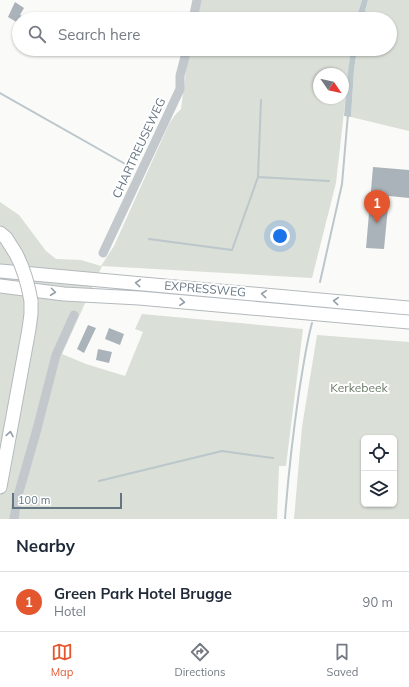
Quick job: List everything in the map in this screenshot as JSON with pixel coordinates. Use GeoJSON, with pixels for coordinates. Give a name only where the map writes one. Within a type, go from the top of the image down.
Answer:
{"type":"FeatureCollection","features":[{"type":"Feature","properties":{"kind":"highway"},"geometry":{"type":"LineString","coordinates":[[0,233],[6,238],[23,268],[31,301],[29,329],[0,487]]}},
{"type":"Feature","properties":{"kind":"highway","name":"EXPRESSWEG"},"geometry":{"type":"LineString","coordinates":[[0,271],[406,307]]}},
{"type":"Feature","properties":{"kind":"highway","name":"EXPRESSWEG"},"geometry":{"type":"LineString","coordinates":[[0,286],[64,294],[140,298],[409,322]]}},
{"type":"Feature","properties":{"kind":"street"},"geometry":{"type":"LineString","coordinates":[[194,12],[197,0]]}},
{"type":"Feature","properties":{"kind":"street","name":"CHARTREUSEWEG"},"geometry":{"type":"LineString","coordinates":[[103,253],[180,89],[180,76],[185,56]]}},
{"type":"Feature","properties":{"kind":"street"},"geometry":{"type":"LineString","coordinates":[[14,519],[17,499],[56,355],[74,315]]}},
{"type":"Feature","properties":{"kind":"green space"},"geometry":{"type":"Polygon","coordinates":[[[201,0],[362,0],[358,12],[198,12],[201,0]]]}},
{"type":"Feature","properties":{"kind":"green space"},"geometry":{"type":"Polygon","coordinates":[[[368,0],[409,0],[409,131],[351,117],[356,56],[397,56],[397,12],[365,12],[368,0]]]}},
{"type":"Feature","properties":{"kind":"green space"},"geometry":{"type":"Polygon","coordinates":[[[188,56],[350,56],[349,68],[313,68],[313,104],[345,104],[336,183],[312,278],[102,266],[62,354],[86,364],[125,376],[143,332],[135,329],[142,314],[303,329],[286,466],[279,466],[277,519],[0,519],[0,202],[19,215],[46,251],[56,259],[81,260],[101,266],[114,246],[169,124],[181,109],[188,56]]]}},
{"type":"Feature","properties":{"kind":"green space","name":"Kerkebeek"},"geometry":{"type":"Polygon","coordinates":[[[317,335],[409,342],[409,519],[294,519],[302,427],[317,335]]]}},
{"type":"Feature","properties":{"kind":"shaded area"},"geometry":{"type":"Polygon","coordinates":[[[362,0],[368,0],[365,12],[358,12],[362,0]]]}},
{"type":"Feature","properties":{"kind":"shaded area"},"geometry":{"type":"Polygon","coordinates":[[[350,56],[356,56],[351,117],[344,116],[345,104],[349,104],[349,68],[350,56]]]}},
{"type":"Feature","properties":{"kind":"building"},"geometry":{"type":"Polygon","coordinates":[[[15,2],[24,8],[22,12],[12,12],[12,19],[8,17],[15,2]]]}},
{"type":"Feature","properties":{"kind":"building"},"geometry":{"type":"Polygon","coordinates":[[[373,167],[409,170],[409,198],[389,196],[384,249],[366,248],[373,167]]]}},
{"type":"Feature","properties":{"kind":"building"},"geometry":{"type":"Polygon","coordinates":[[[88,325],[96,328],[84,353],[77,349],[88,325]]]}},
{"type":"Feature","properties":{"kind":"building"},"geometry":{"type":"Polygon","coordinates":[[[109,328],[124,334],[120,345],[105,339],[109,328]]]}},
{"type":"Feature","properties":{"kind":"building"},"geometry":{"type":"Polygon","coordinates":[[[98,349],[112,352],[109,363],[96,360],[98,349]]]}},
{"type":"Feature","properties":{"kind":"waterway"},"geometry":{"type":"LineString","coordinates":[[0,93],[127,165]]}},
{"type":"Feature","properties":{"kind":"waterway"},"geometry":{"type":"LineString","coordinates":[[149,239],[232,250],[258,177],[261,100]]}},
{"type":"Feature","properties":{"kind":"waterway","name":"Kerkebeek"},"geometry":{"type":"LineString","coordinates":[[320,282],[342,184],[348,114]]}},
{"type":"Feature","properties":{"kind":"waterway"},"geometry":{"type":"LineString","coordinates":[[258,177],[329,181]]}},
{"type":"Feature","properties":{"kind":"waterway","name":"Kerkebeek"},"geometry":{"type":"LineString","coordinates":[[285,519],[297,408],[312,323]]}},
{"type":"Feature","properties":{"kind":"waterway"},"geometry":{"type":"LineString","coordinates":[[99,481],[222,451],[273,458]]}},
{"type":"Feature","properties":{"kind":"place","name":"Green Park Hotel Brugge"},"geometry":{"type":"Point","coordinates":[377,223]}}]}
